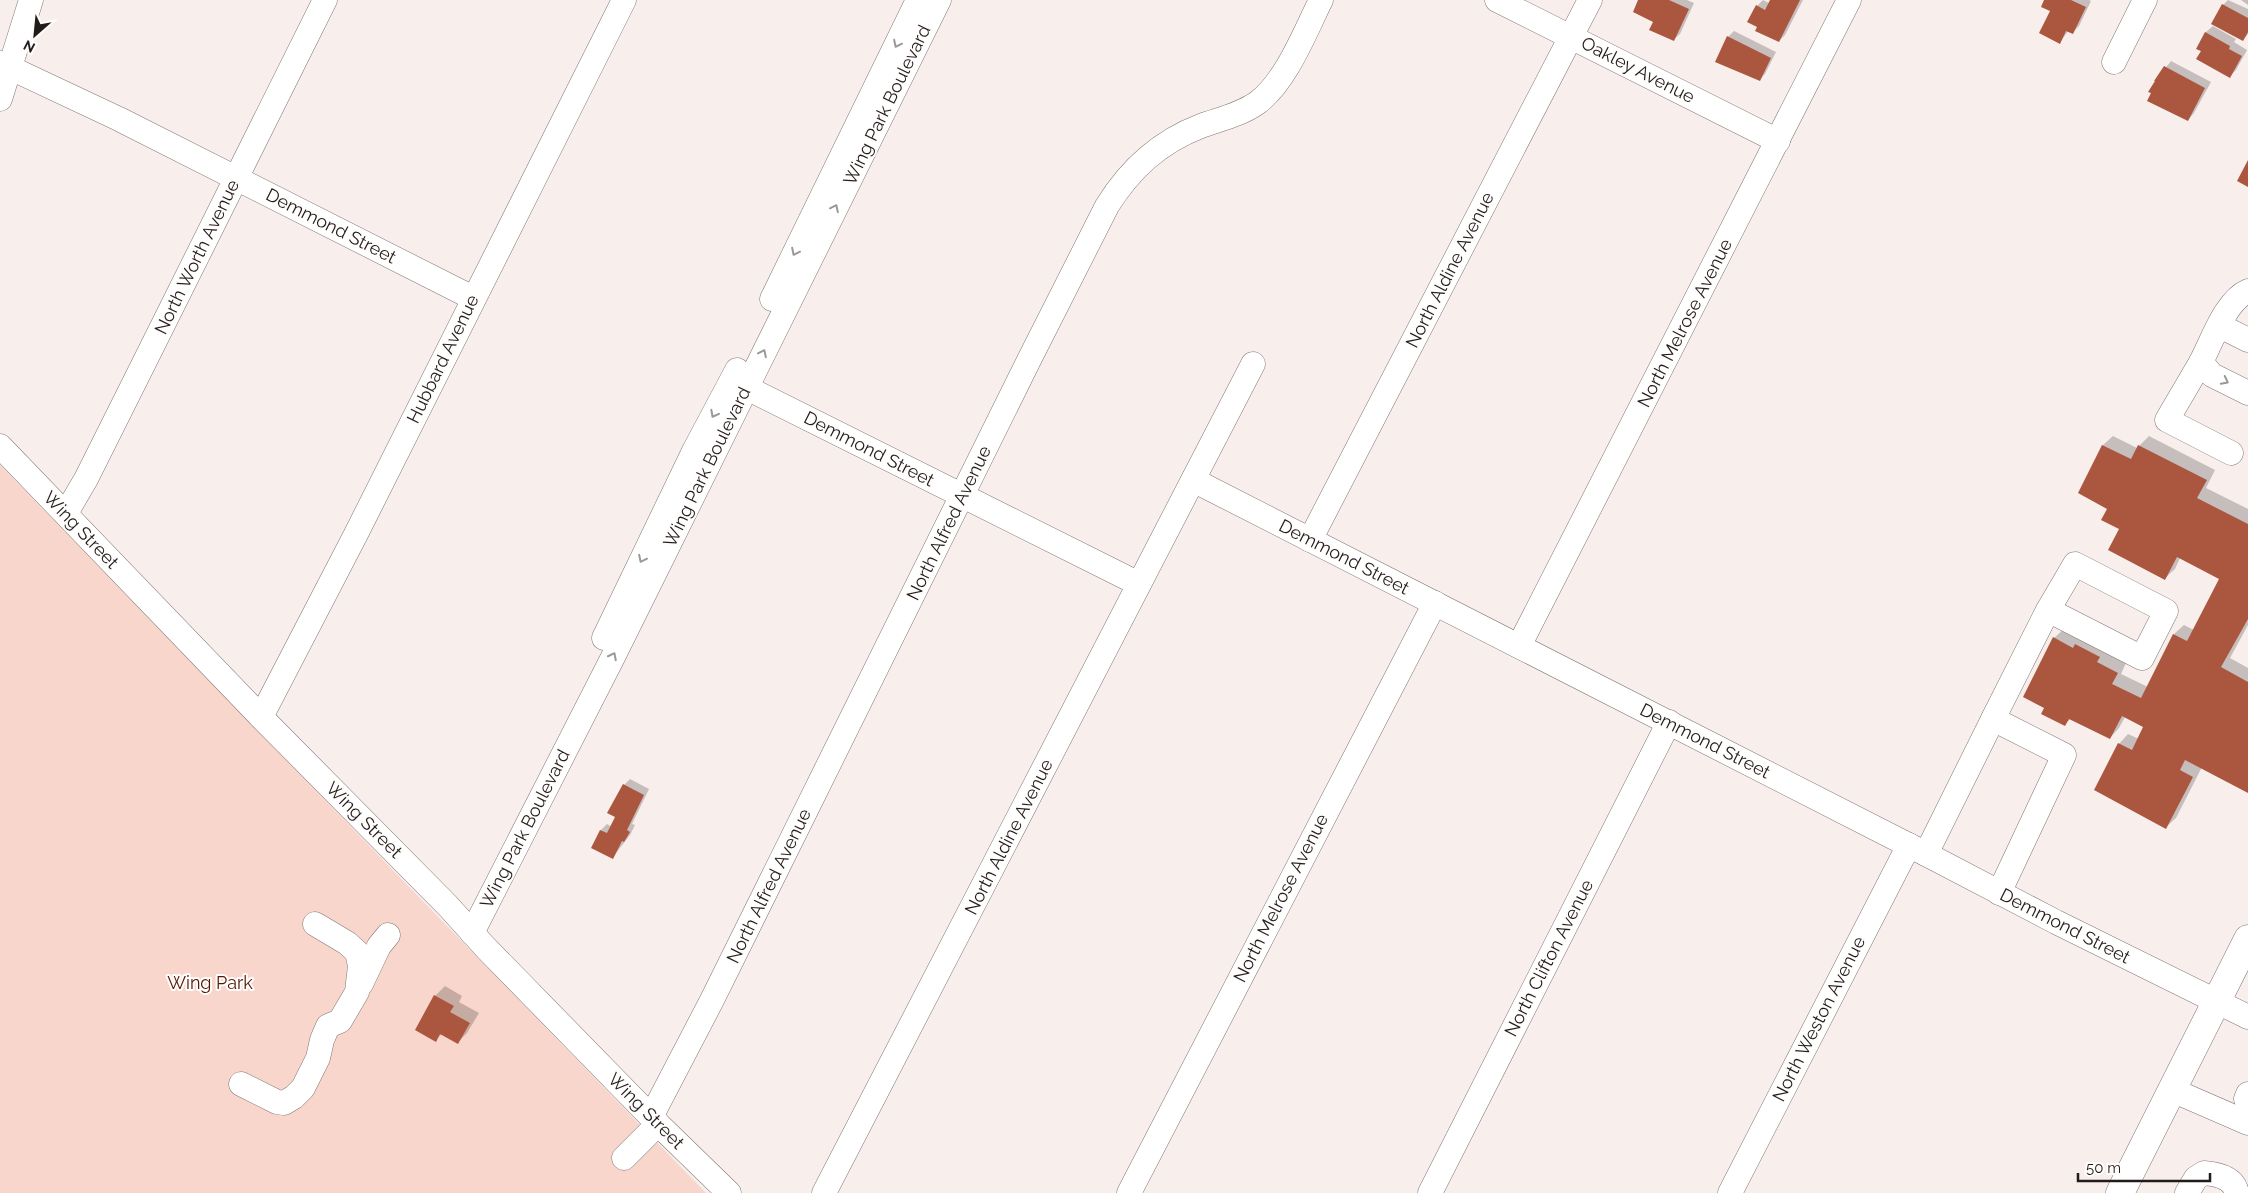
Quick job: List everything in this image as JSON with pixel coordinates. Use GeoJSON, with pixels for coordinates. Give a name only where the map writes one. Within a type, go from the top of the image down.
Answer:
{"type":"FeatureCollection","features":[{"type":"Feature","properties":{"kind":"main road"},"geometry":{"type":"LineString","coordinates":[[2120,1193],[2248,939]]}},
{"type":"Feature","properties":{"kind":"street"},"geometry":{"type":"LineString","coordinates":[[0,100],[5,64],[31,0]]}},
{"type":"Feature","properties":{"kind":"street","name":"North Worth Avenue"},"geometry":{"type":"LineString","coordinates":[[66,513],[86,479],[325,0]]}},
{"type":"Feature","properties":{"kind":"street","name":"Hubbard Avenue"},"geometry":{"type":"LineString","coordinates":[[262,717],[624,0]]}},
{"type":"Feature","properties":{"kind":"street","name":"Wing Park Boulevard"},"geometry":{"type":"LineString","coordinates":[[739,384],[918,0]]}},
{"type":"Feature","properties":{"kind":"street","name":"Wing Park Boulevard"},"geometry":{"type":"LineString","coordinates":[[468,929],[694,451],[739,384],[939,0]]}},
{"type":"Feature","properties":{"kind":"street","name":"North Alfred Avenue"},"geometry":{"type":"LineString","coordinates":[[624,1158],[654,1120],[1029,360],[1119,187],[1133,170],[1155,150],[1173,138],[1242,111],[1267,94],[1280,79],[1321,0]]}},
{"type":"Feature","properties":{"kind":"street","name":"Oakley Avenue"},"geometry":{"type":"LineString","coordinates":[[1498,0],[1778,141]]}},
{"type":"Feature","properties":{"kind":"street","name":"North Aldine Avenue"},"geometry":{"type":"LineString","coordinates":[[1310,540],[1590,0]]}},
{"type":"Feature","properties":{"kind":"street","name":"North Melrose Avenue"},"geometry":{"type":"LineString","coordinates":[[1519,646],[1849,0]]}},
{"type":"Feature","properties":{"kind":"street"},"geometry":{"type":"LineString","coordinates":[[2114,62],[2145,0]]}},
{"type":"Feature","properties":{"kind":"street","name":"Demmond Street"},"geometry":{"type":"LineString","coordinates":[[5,64],[473,298]]}},
{"type":"Feature","properties":{"kind":"street"},"geometry":{"type":"LineString","coordinates":[[2230,453],[2167,420],[2201,362],[2228,309],[2239,294],[2248,291]]}},
{"type":"Feature","properties":{"kind":"street"},"geometry":{"type":"LineString","coordinates":[[2220,326],[2248,340]]}},
{"type":"Feature","properties":{"kind":"street"},"geometry":{"type":"LineString","coordinates":[[2201,362],[2212,375],[2248,393]]}},
{"type":"Feature","properties":{"kind":"street","name":"North Aldine Avenue"},"geometry":{"type":"LineString","coordinates":[[824,1193],[1253,364]]}},
{"type":"Feature","properties":{"kind":"street","name":"Demmond Street"},"geometry":{"type":"LineString","coordinates":[[739,384],[1139,584]]}},
{"type":"Feature","properties":{"kind":"street","name":"Wing Street"},"geometry":{"type":"LineString","coordinates":[[0,446],[654,1120],[729,1193]]}},
{"type":"Feature","properties":{"kind":"street","name":"Demmond Street"},"geometry":{"type":"LineString","coordinates":[[1193,480],[1669,722],[1999,893],[2248,1017]]}},
{"type":"Feature","properties":{"kind":"street","name":"North Weston Avenue"},"geometry":{"type":"LineString","coordinates":[[1730,1193],[1917,850],[1993,720],[2048,610],[2075,564],[2166,611],[2142,658],[2048,610]]}},
{"type":"Feature","properties":{"kind":"street","name":"North Melrose Avenue"},"geometry":{"type":"LineString","coordinates":[[1129,1193],[1435,603]]}},
{"type":"Feature","properties":{"kind":"street"},"geometry":{"type":"LineString","coordinates":[[1993,720],[2064,755],[1999,893]]}},
{"type":"Feature","properties":{"kind":"street","name":"North Clifton Avenue"},"geometry":{"type":"LineString","coordinates":[[1430,1193],[1669,722]]}},
{"type":"Feature","properties":{"kind":"street"},"geometry":{"type":"LineString","coordinates":[[241,1084],[277,1102],[284,1103],[294,1097],[303,1088],[318,1058],[322,1040],[328,1026],[340,1021],[357,992],[360,966],[373,947],[347,943],[314,924]]}},
{"type":"Feature","properties":{"kind":"street"},"geometry":{"type":"LineString","coordinates":[[2172,1090],[2248,1124]]}},
{"type":"Feature","properties":{"kind":"street"},"geometry":{"type":"LineString","coordinates":[[2187,1193],[2196,1178],[2204,1173],[2226,1178],[2236,1188],[2237,1193]]}},
{"type":"Feature","properties":{"kind":"green space","name":"Wing Park"},"geometry":{"type":"Polygon","coordinates":[[[0,465],[706,1193],[0,1193],[0,465]]]}},
{"type":"Feature","properties":{"kind":"building"},"geometry":{"type":"Polygon","coordinates":[[[1638,0],[1669,0],[1689,9],[1674,41],[1649,30],[1653,22],[1633,12],[1638,0]]]}},
{"type":"Feature","properties":{"kind":"building"},"geometry":{"type":"Polygon","coordinates":[[[1770,0],[1800,0],[1779,42],[1755,31],[1757,27],[1747,22],[1756,5],[1765,10],[1770,0]]]}},
{"type":"Feature","properties":{"kind":"building"},"geometry":{"type":"Polygon","coordinates":[[[2044,0],[2071,0],[2086,7],[2073,34],[2066,31],[2060,44],[2039,33],[2050,11],[2041,7],[2044,0]]]}},
{"type":"Feature","properties":{"kind":"building"},"geometry":{"type":"Polygon","coordinates":[[[2222,4],[2248,18],[2248,32],[2243,41],[2211,24],[2222,4]]]}},
{"type":"Feature","properties":{"kind":"building"},"geometry":{"type":"Polygon","coordinates":[[[2205,32],[2230,46],[2229,49],[2242,56],[2230,78],[2196,59],[2201,51],[2196,49],[2205,32]]]}},
{"type":"Feature","properties":{"kind":"building"},"geometry":{"type":"Polygon","coordinates":[[[1727,36],[1771,58],[1760,81],[1715,62],[1727,36]]]}},
{"type":"Feature","properties":{"kind":"building"},"geometry":{"type":"Polygon","coordinates":[[[2164,66],[2205,88],[2188,121],[2147,101],[2151,93],[2148,92],[2164,66]]]}},
{"type":"Feature","properties":{"kind":"building"},"geometry":{"type":"Polygon","coordinates":[[[2248,160],[2248,187],[2237,181],[2248,160]]]}},
{"type":"Feature","properties":{"kind":"building"},"geometry":{"type":"Polygon","coordinates":[[[2102,445],[2131,459],[2138,445],[2207,480],[2197,498],[2248,524],[2248,619],[2221,667],[2248,682],[2248,793],[2185,760],[2180,770],[2193,777],[2166,829],[2094,790],[2118,743],[2132,750],[2143,727],[2122,716],[2110,739],[2069,719],[2065,726],[2041,714],[2044,708],[2023,697],[2053,637],[2073,648],[2075,644],[2100,657],[2097,662],[2118,673],[2112,684],[2141,698],[2173,634],[2187,641],[2219,579],[2177,557],[2165,580],[2108,550],[2119,529],[2101,520],[2107,509],[2078,493],[2102,445]]]}},
{"type":"Feature","properties":{"kind":"building"},"geometry":{"type":"Polygon","coordinates":[[[623,784],[644,795],[627,830],[630,832],[624,842],[622,841],[613,859],[591,848],[600,830],[607,833],[615,817],[607,813],[623,784]]]}},
{"type":"Feature","properties":{"kind":"building"},"geometry":{"type":"Polygon","coordinates":[[[434,995],[454,1006],[450,1012],[470,1023],[458,1044],[440,1034],[436,1042],[415,1030],[434,995]]]}}]}
